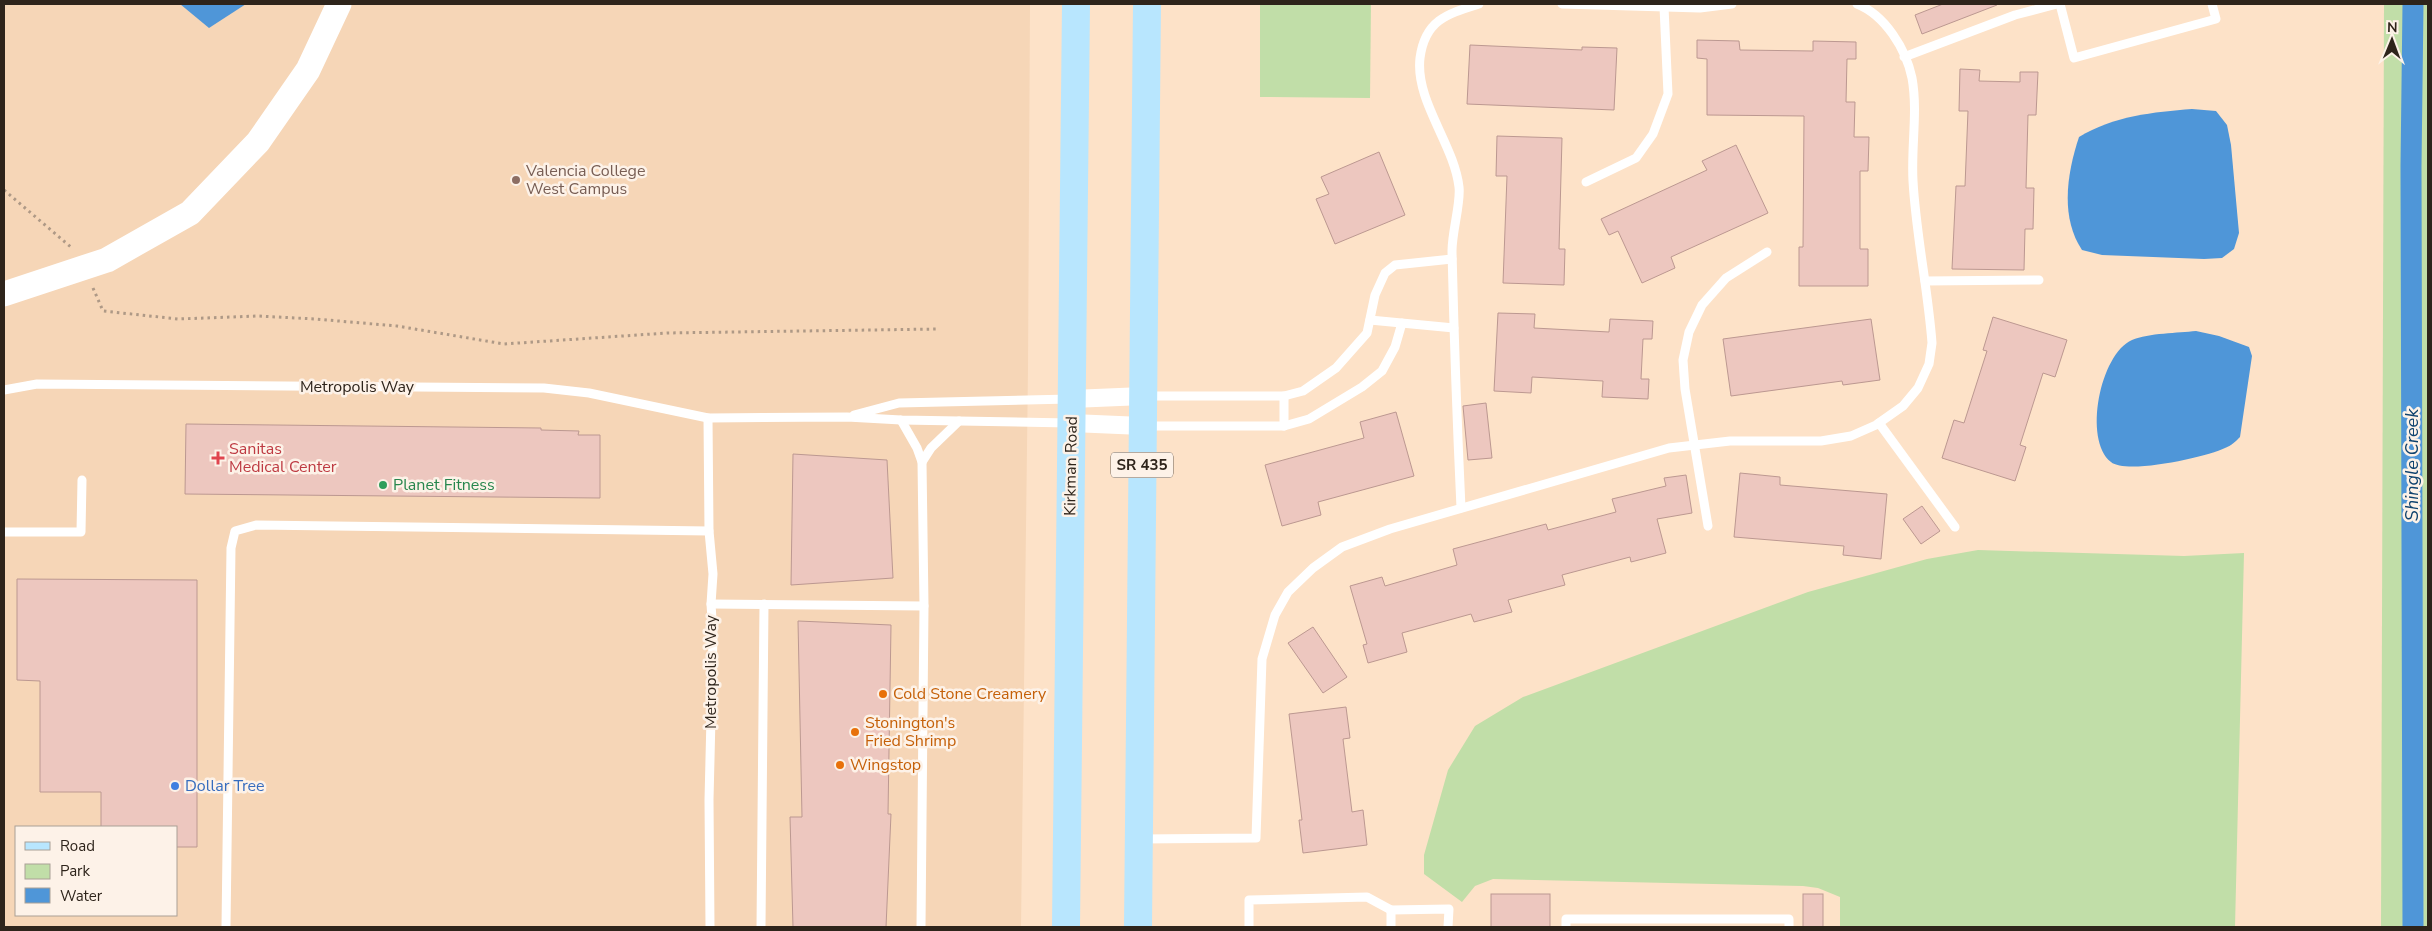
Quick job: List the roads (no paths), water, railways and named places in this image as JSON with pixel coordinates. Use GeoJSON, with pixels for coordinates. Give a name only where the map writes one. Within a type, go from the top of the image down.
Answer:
{"type":"FeatureCollection","features":[{"type":"Feature","properties":{"kind":"main road","name":"Kirkman Road"},"geometry":{"type":"LineString","coordinates":[[1066,927],[1076,4]]}},
{"type":"Feature","properties":{"kind":"main road","name":"SR 435"},"geometry":{"type":"LineString","coordinates":[[1138,927],[1147,4]]}},
{"type":"Feature","properties":{"kind":"street"},"geometry":{"type":"LineString","coordinates":[[4,294],[107,260],[190,213],[258,142],[308,70],[339,4]]}},
{"type":"Feature","properties":{"kind":"street"},"geometry":{"type":"LineString","coordinates":[[1072,411],[1143,396]]}},
{"type":"Feature","properties":{"kind":"street"},"geometry":{"type":"LineString","coordinates":[[1072,411],[1142,426]]}},
{"type":"Feature","properties":{"kind":"lane"},"geometry":{"type":"LineString","coordinates":[[1461,508],[1452,259],[1452,235],[1460,189],[1452,158],[1423,89],[1420,59],[1428,31],[1446,14],[1479,4]]}},
{"type":"Feature","properties":{"kind":"lane"},"geometry":{"type":"LineString","coordinates":[[1562,4],[1700,8],[1732,4]]}},
{"type":"Feature","properties":{"kind":"lane"},"geometry":{"type":"LineString","coordinates":[[1138,839],[1256,838],[1262,659],[1275,614],[1288,592],[1313,568],[1342,548],[1390,529],[1669,448],[1730,441],[1820,441],[1851,436],[1879,423],[1903,406],[1918,388],[1929,364],[1932,343],[1915,216],[1912,173],[1914,98],[1912,77],[1899,43],[1887,27],[1868,8],[1858,4]]}},
{"type":"Feature","properties":{"kind":"lane"},"geometry":{"type":"LineString","coordinates":[[1904,57],[2015,15],[2059,4],[2074,58],[2216,19],[2212,4]]}},
{"type":"Feature","properties":{"kind":"lane"},"geometry":{"type":"LineString","coordinates":[[1586,182],[1636,158],[1653,134],[1668,94],[1671,6]]}},
{"type":"Feature","properties":{"kind":"lane"},"geometry":{"type":"LineString","coordinates":[[1708,526],[1685,389],[1683,360],[1689,332],[1702,305],[1726,278],[1766,252]]}},
{"type":"Feature","properties":{"kind":"lane"},"geometry":{"type":"LineString","coordinates":[[1143,396],[1284,396],[1303,391],[1336,368],[1367,332],[1376,295],[1385,273],[1395,265],[1452,259]]}},
{"type":"Feature","properties":{"kind":"lane"},"geometry":{"type":"LineString","coordinates":[[1925,281],[2039,280]]}},
{"type":"Feature","properties":{"kind":"lane"},"geometry":{"type":"LineString","coordinates":[[1370,320],[1454,328]]}},
{"type":"Feature","properties":{"kind":"lane"},"geometry":{"type":"LineString","coordinates":[[1142,426],[1284,426],[1309,419],[1324,411],[1382,371],[1395,347],[1402,323]]}},
{"type":"Feature","properties":{"kind":"lane","name":"Metropolis Way"},"geometry":{"type":"LineString","coordinates":[[4,390],[37,384],[544,388],[589,393],[708,418],[847,417]]}},
{"type":"Feature","properties":{"kind":"lane"},"geometry":{"type":"LineString","coordinates":[[1284,396],[1284,426]]}},
{"type":"Feature","properties":{"kind":"lane"},"geometry":{"type":"LineString","coordinates":[[847,417],[899,404],[1072,411]]}},
{"type":"Feature","properties":{"kind":"lane"},"geometry":{"type":"LineString","coordinates":[[847,417],[959,421],[1072,411]]}},
{"type":"Feature","properties":{"kind":"lane","name":"Metropolis Way"},"geometry":{"type":"LineString","coordinates":[[708,418],[708,531],[713,574],[709,800],[710,927]]}},
{"type":"Feature","properties":{"kind":"lane"},"geometry":{"type":"LineString","coordinates":[[901,420],[917,448],[922,462],[924,606],[921,927]]}},
{"type":"Feature","properties":{"kind":"lane"},"geometry":{"type":"LineString","coordinates":[[922,462],[931,448],[959,421]]}},
{"type":"Feature","properties":{"kind":"lane"},"geometry":{"type":"LineString","coordinates":[[1879,423],[1955,527]]}},
{"type":"Feature","properties":{"kind":"lane"},"geometry":{"type":"LineString","coordinates":[[4,532],[81,532],[82,480]]}},
{"type":"Feature","properties":{"kind":"lane"},"geometry":{"type":"LineString","coordinates":[[226,927],[231,548],[235,531],[256,525],[708,531]]}},
{"type":"Feature","properties":{"kind":"lane"},"geometry":{"type":"LineString","coordinates":[[711,604],[924,606]]}},
{"type":"Feature","properties":{"kind":"lane"},"geometry":{"type":"LineString","coordinates":[[761,927],[764,604]]}},
{"type":"Feature","properties":{"kind":"lane"},"geometry":{"type":"LineString","coordinates":[[1249,927],[1249,900],[1367,897],[1391,910],[1449,909],[1448,927]]}},
{"type":"Feature","properties":{"kind":"lane"},"geometry":{"type":"LineString","coordinates":[[1391,910],[1391,927]]}},
{"type":"Feature","properties":{"kind":"lane"},"geometry":{"type":"LineString","coordinates":[[1566,927],[1566,920],[1653,919],[1789,919],[1789,927]]}},
{"type":"Feature","properties":{"kind":"water"},"geometry":{"type":"Polygon","coordinates":[[[180,4],[246,4],[209,28],[180,4]]]}},
{"type":"Feature","properties":{"kind":"water"},"geometry":{"type":"Polygon","coordinates":[[[2192,109],[2216,111],[2227,125],[2231,145],[2239,233],[2234,249],[2222,258],[2204,259],[2102,255],[2082,250],[2075,237],[2068,209],[2071,165],[2079,137],[2106,124],[2134,116],[2192,109]]]}},
{"type":"Feature","properties":{"kind":"water"},"geometry":{"type":"Polygon","coordinates":[[[2196,331],[2219,336],[2249,347],[2252,356],[2240,437],[2227,447],[2216,452],[2185,460],[2133,467],[2119,466],[2111,462],[2103,451],[2098,436],[2097,417],[2099,398],[2111,362],[2121,348],[2132,340],[2155,335],[2196,331]]]}},
{"type":"Feature","properties":{"kind":"waterway","name":"Shingle Creek"},"geometry":{"type":"LineString","coordinates":[[2413,4],[2411,166],[2413,927]]}},
{"type":"Feature","properties":{"kind":"place","name":"Valencia College West Campus"},"geometry":{"type":"Point","coordinates":[516,180]}},
{"type":"Feature","properties":{"kind":"place","name":"Sanitas Medical Center"},"geometry":{"type":"Point","coordinates":[218,458]}},
{"type":"Feature","properties":{"kind":"place","name":"Planet Fitness"},"geometry":{"type":"Point","coordinates":[383,485]}},
{"type":"Feature","properties":{"kind":"place","name":"Cold Stone Creamery"},"geometry":{"type":"Point","coordinates":[883,694]}},
{"type":"Feature","properties":{"kind":"place","name":"Stonington's Fried Shrimp"},"geometry":{"type":"Point","coordinates":[855,732]}},
{"type":"Feature","properties":{"kind":"place","name":"Wingstop"},"geometry":{"type":"Point","coordinates":[840,765]}},
{"type":"Feature","properties":{"kind":"place","name":"Dollar Tree"},"geometry":{"type":"Point","coordinates":[175,786]}}]}
